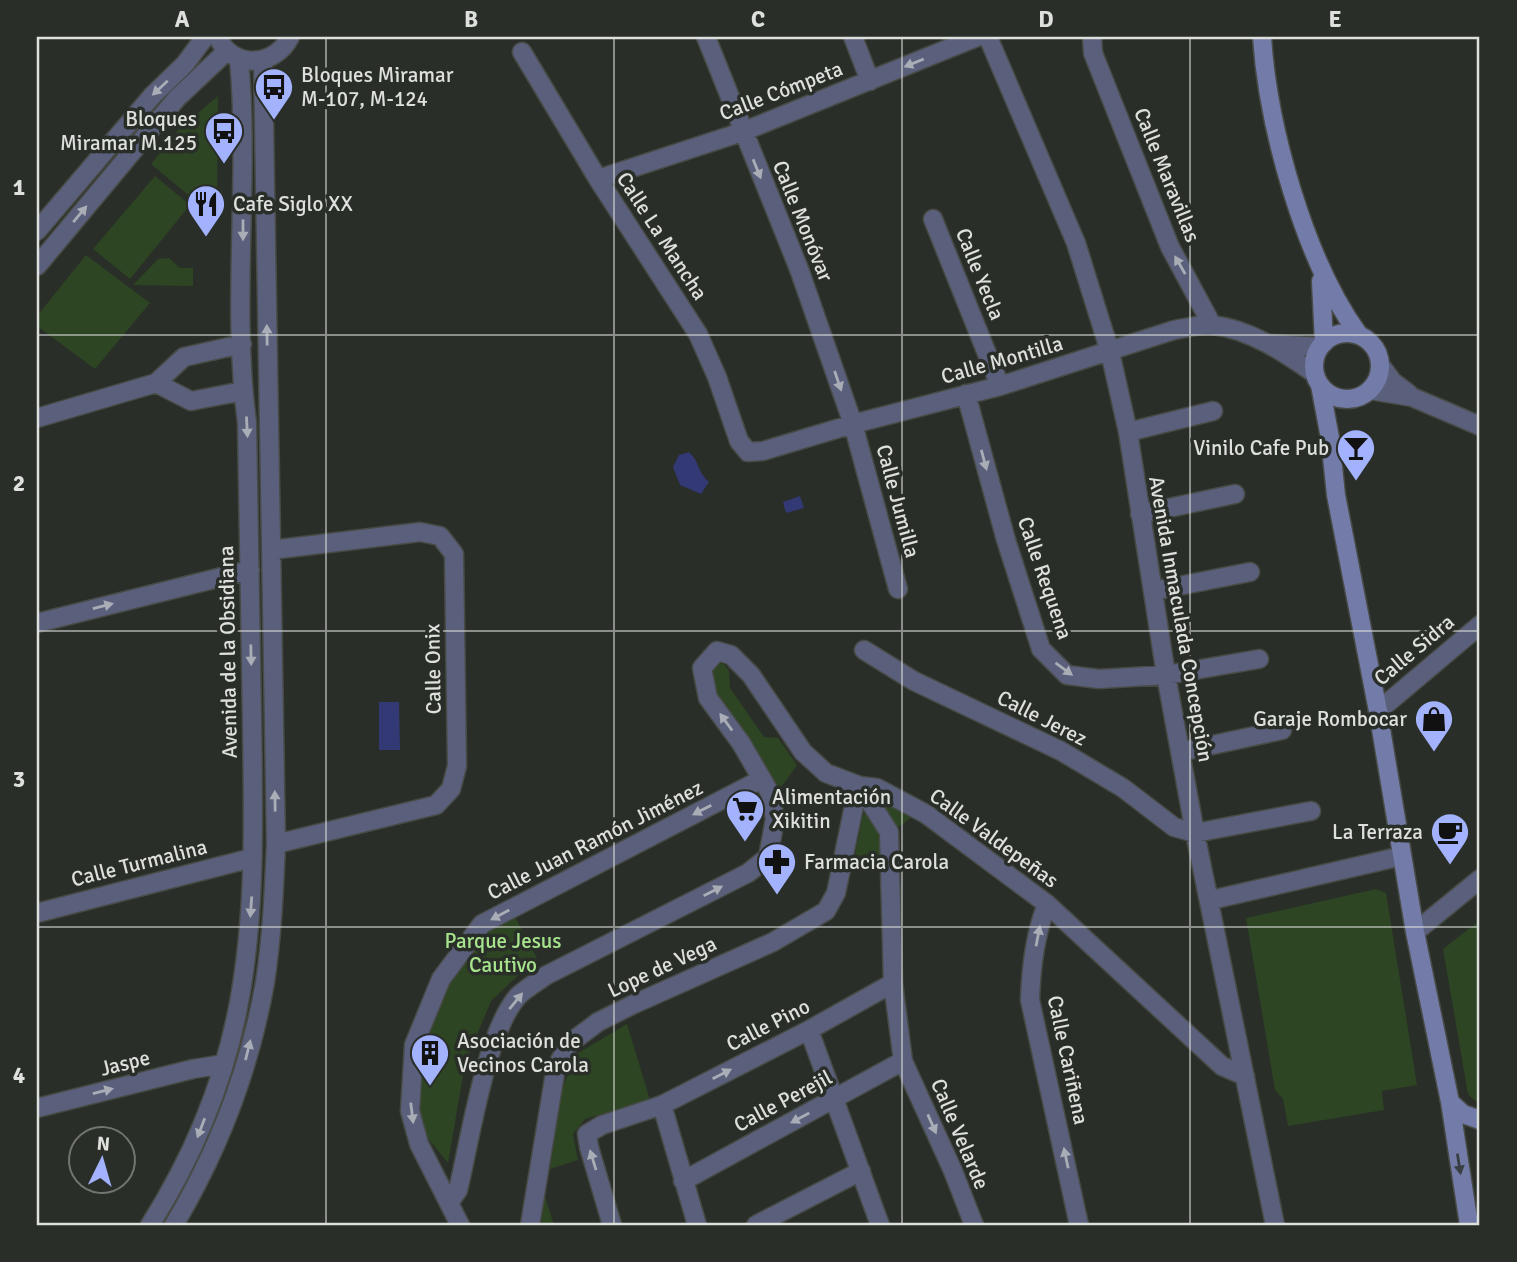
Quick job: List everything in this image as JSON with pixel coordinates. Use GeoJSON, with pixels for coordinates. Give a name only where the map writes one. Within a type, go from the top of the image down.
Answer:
{"type":"FeatureCollection","features":[{"type":"Feature","properties":{"kind":"street"},"geometry":{"type":"LineString","coordinates":[[37,231],[152,96],[185,64],[205,37]]}},
{"type":"Feature","properties":{"kind":"street"},"geometry":{"type":"LineString","coordinates":[[37,266],[177,97],[228,49],[251,62],[263,61],[283,48],[290,37]]}},
{"type":"Feature","properties":{"kind":"street","name":"Calle Monóvar"},"geometry":{"type":"LineString","coordinates":[[705,37],[799,270],[853,424]]}},
{"type":"Feature","properties":{"kind":"street"},"geometry":{"type":"LineString","coordinates":[[853,37],[870,80]]}},
{"type":"Feature","properties":{"kind":"street","name":"Calle Cómpeta"},"geometry":{"type":"LineString","coordinates":[[598,179],[742,132],[977,37]]}},
{"type":"Feature","properties":{"kind":"street","name":"Avenida Inmaculada Concepción"},"geometry":{"type":"LineString","coordinates":[[988,37],[1076,243],[1110,352],[1128,432],[1166,675],[1195,834],[1275,1225]]}},
{"type":"Feature","properties":{"kind":"street","name":"Calle Maravillas"},"geometry":{"type":"LineString","coordinates":[[1092,37],[1093,53],[1170,247],[1212,325]]}},
{"type":"Feature","properties":{"kind":"street"},"geometry":{"type":"LineString","coordinates":[[1262,37],[1279,142],[1301,214],[1334,297],[1359,335],[1374,347],[1381,366],[1393,382],[1412,397]]}},
{"type":"Feature","properties":{"kind":"street","name":"Avenida de la Obsidiana"},"geometry":{"type":"LineString","coordinates":[[150,1225],[200,1133],[224,1065],[242,986],[251,904],[253,858],[250,570],[247,424],[242,344],[243,113],[228,49]]}},
{"type":"Feature","properties":{"kind":"street","name":"Calle La Mancha"},"geometry":{"type":"LineString","coordinates":[[522,51],[598,179],[698,334],[717,377],[739,441],[748,452]]}},
{"type":"Feature","properties":{"kind":"street","name":"Avenida de la Obsidiana"},"geometry":{"type":"LineString","coordinates":[[174,1225],[196,1189],[238,1090],[264,983],[273,906],[276,844],[263,61]]}},
{"type":"Feature","properties":{"kind":"street","name":"Calle Yecla"},"geometry":{"type":"LineString","coordinates":[[933,219],[1000,386]]}},
{"type":"Feature","properties":{"kind":"street"},"geometry":{"type":"LineString","coordinates":[[1318,257],[1323,295],[1322,345]]}},
{"type":"Feature","properties":{"kind":"street","name":"Calle Montilla"},"geometry":{"type":"LineString","coordinates":[[748,452],[763,451],[853,424],[1000,386],[1174,331],[1212,325],[1268,344],[1318,380]]}},
{"type":"Feature","properties":{"kind":"street"},"geometry":{"type":"LineString","coordinates":[[1359,335],[1340,334],[1322,345],[1316,355],[1318,380],[1330,438],[1336,495],[1378,710],[1415,932],[1450,1102],[1469,1224]]}},
{"type":"Feature","properties":{"kind":"street"},"geometry":{"type":"LineString","coordinates":[[37,418],[156,383],[184,357],[242,344]]}},
{"type":"Feature","properties":{"kind":"street","name":"Calle Montilla"},"geometry":{"type":"LineString","coordinates":[[1268,344],[1322,345]]}},
{"type":"Feature","properties":{"kind":"street"},"geometry":{"type":"LineString","coordinates":[[1318,380],[1334,397],[1352,399],[1370,390],[1376,383],[1381,366]]}},
{"type":"Feature","properties":{"kind":"street"},"geometry":{"type":"LineString","coordinates":[[156,383],[191,401],[243,391]]}},
{"type":"Feature","properties":{"kind":"street"},"geometry":{"type":"LineString","coordinates":[[1370,390],[1412,397],[1480,426]]}},
{"type":"Feature","properties":{"kind":"street","name":"Calle Requena"},"geometry":{"type":"LineString","coordinates":[[967,394],[1006,540],[1041,649],[1068,675],[1099,679],[1166,675],[1259,659]]}},
{"type":"Feature","properties":{"kind":"street"},"geometry":{"type":"LineString","coordinates":[[1330,438],[1339,414],[1352,399]]}},
{"type":"Feature","properties":{"kind":"street"},"geometry":{"type":"LineString","coordinates":[[1128,432],[1213,411]]}},
{"type":"Feature","properties":{"kind":"street","name":"Calle Jumilla"},"geometry":{"type":"LineString","coordinates":[[853,424],[898,589]]}},
{"type":"Feature","properties":{"kind":"street"},"geometry":{"type":"LineString","coordinates":[[1140,514],[1236,494]]}},
{"type":"Feature","properties":{"kind":"street","name":"Calle Onix"},"geometry":{"type":"LineString","coordinates":[[271,550],[421,531],[440,536],[454,554],[457,766],[451,789],[436,805],[276,844]]}},
{"type":"Feature","properties":{"kind":"street"},"geometry":{"type":"LineString","coordinates":[[37,623],[250,570]]}},
{"type":"Feature","properties":{"kind":"street"},"geometry":{"type":"LineString","coordinates":[[1153,591],[1250,572]]}},
{"type":"Feature","properties":{"kind":"street","name":"Calle Sidra"},"geometry":{"type":"LineString","coordinates":[[1378,710],[1480,625]]}},
{"type":"Feature","properties":{"kind":"street","name":"Calle Jerez"},"geometry":{"type":"LineString","coordinates":[[864,650],[914,681],[1061,751],[1123,789],[1174,827],[1195,834]]}},
{"type":"Feature","properties":{"kind":"street","name":"Calle Valdepeñas"},"geometry":{"type":"LineString","coordinates":[[762,779],[741,743],[708,698],[702,668],[717,651],[731,655],[751,675],[803,752],[826,773],[860,786],[877,788],[926,814],[1047,904],[1222,1066],[1245,1076]]}},
{"type":"Feature","properties":{"kind":"street"},"geometry":{"type":"LineString","coordinates":[[1180,752],[1282,730]]}},
{"type":"Feature","properties":{"kind":"street"},"geometry":{"type":"LineString","coordinates":[[449,1203],[458,1190],[487,1064],[504,1017],[520,995],[545,976],[748,873],[768,857],[775,819],[770,793],[762,779]]}},
{"type":"Feature","properties":{"kind":"street","name":"Calle Juan Ramón Jiménez"},"geometry":{"type":"LineString","coordinates":[[460,1225],[419,1144],[410,1111],[414,1045],[441,979],[482,924],[762,779]]}},
{"type":"Feature","properties":{"kind":"street"},"geometry":{"type":"LineString","coordinates":[[860,786],[889,832],[894,983]]}},
{"type":"Feature","properties":{"kind":"street","name":"Lope de Vega"},"geometry":{"type":"LineString","coordinates":[[530,1225],[556,1068],[570,1042],[598,1022],[773,942],[826,911],[836,893],[860,786]]}},
{"type":"Feature","properties":{"kind":"street"},"geometry":{"type":"LineString","coordinates":[[1195,834],[1311,811]]}},
{"type":"Feature","properties":{"kind":"street"},"geometry":{"type":"LineString","coordinates":[[1210,900],[1402,856]]}},
{"type":"Feature","properties":{"kind":"street","name":"Calle Turmalina"},"geometry":{"type":"LineString","coordinates":[[37,913],[253,858]]}},
{"type":"Feature","properties":{"kind":"street"},"geometry":{"type":"LineString","coordinates":[[1415,932],[1480,879]]}},
{"type":"Feature","properties":{"kind":"street","name":"Calle Cariñena"},"geometry":{"type":"LineString","coordinates":[[1047,904],[1030,976],[1030,1000],[1079,1225]]}},
{"type":"Feature","properties":{"kind":"street","name":"Calle Pino"},"geometry":{"type":"LineString","coordinates":[[612,1225],[587,1134],[602,1125],[662,1105],[894,983]]}},
{"type":"Feature","properties":{"kind":"street","name":"Calle Velarde"},"geometry":{"type":"LineString","coordinates":[[894,983],[903,1061],[953,1171],[974,1225]]}},
{"type":"Feature","properties":{"kind":"street"},"geometry":{"type":"LineString","coordinates":[[809,1030],[880,1225]]}},
{"type":"Feature","properties":{"kind":"street","name":"Calle Perejil"},"geometry":{"type":"LineString","coordinates":[[683,1181],[903,1061]]}},
{"type":"Feature","properties":{"kind":"street","name":"Jaspe"},"geometry":{"type":"LineString","coordinates":[[37,1108],[193,1069],[224,1065]]}},
{"type":"Feature","properties":{"kind":"street"},"geometry":{"type":"LineString","coordinates":[[1450,1102],[1463,1114],[1480,1120]]}},
{"type":"Feature","properties":{"kind":"street"},"geometry":{"type":"LineString","coordinates":[[662,1105],[697,1225]]}},
{"type":"Feature","properties":{"kind":"street"},"geometry":{"type":"LineString","coordinates":[[755,1225],[861,1171]]}},
{"type":"Feature","properties":{"kind":"green space"},"geometry":{"type":"Polygon","coordinates":[[[218,96],[217,203],[199,204],[151,164],[180,128],[218,96]]]}},
{"type":"Feature","properties":{"kind":"green space"},"geometry":{"type":"Polygon","coordinates":[[[155,176],[190,205],[130,279],[93,249],[155,176]]]}},
{"type":"Feature","properties":{"kind":"green space"},"geometry":{"type":"Polygon","coordinates":[[[86,255],[150,303],[95,369],[37,326],[37,316],[86,255]]]}},
{"type":"Feature","properties":{"kind":"green space"},"geometry":{"type":"Polygon","coordinates":[[[169,258],[180,268],[193,268],[193,286],[133,285],[158,259],[169,258]]]}},
{"type":"Feature","properties":{"kind":"green space"},"geometry":{"type":"Polygon","coordinates":[[[716,663],[724,664],[729,671],[730,688],[764,737],[778,738],[797,765],[780,789],[712,687],[710,671],[716,663]]]}},
{"type":"Feature","properties":{"kind":"green space"},"geometry":{"type":"Polygon","coordinates":[[[881,796],[912,817],[897,828],[874,797],[881,796]]]}},
{"type":"Feature","properties":{"kind":"green space"},"geometry":{"type":"Polygon","coordinates":[[[868,813],[878,828],[881,867],[853,865],[863,815],[868,813]]]}},
{"type":"Feature","properties":{"kind":"green space"},"geometry":{"type":"Polygon","coordinates":[[[1376,889],[1386,893],[1417,1085],[1382,1091],[1384,1110],[1288,1126],[1283,1099],[1275,1090],[1246,918],[1376,889]]]}},
{"type":"Feature","properties":{"kind":"green space","name":"Parque Jesus Cautivo"},"geometry":{"type":"Polygon","coordinates":[[[514,915],[537,958],[491,1001],[465,1064],[448,1163],[429,1140],[417,1110],[422,1048],[449,979],[486,931],[514,915]]]}},
{"type":"Feature","properties":{"kind":"green space"},"geometry":{"type":"Polygon","coordinates":[[[1480,920],[1480,1102],[1468,1094],[1443,949],[1480,920]]]}},
{"type":"Feature","properties":{"kind":"green space"},"geometry":{"type":"Polygon","coordinates":[[[627,1024],[650,1100],[585,1119],[573,1134],[578,1160],[550,1169],[562,1088],[578,1053],[627,1024]]]}},
{"type":"Feature","properties":{"kind":"green space"},"geometry":{"type":"Polygon","coordinates":[[[544,1194],[554,1225],[541,1225],[544,1194]]]}},
{"type":"Feature","properties":{"kind":"water"},"geometry":{"type":"Polygon","coordinates":[[[689,452],[709,482],[701,494],[680,485],[673,467],[679,455],[689,452]]]}},
{"type":"Feature","properties":{"kind":"water"},"geometry":{"type":"Polygon","coordinates":[[[800,496],[804,508],[786,513],[783,502],[800,496]]]}},
{"type":"Feature","properties":{"kind":"water"},"geometry":{"type":"Polygon","coordinates":[[[379,702],[399,702],[400,750],[379,750],[379,702]]]}},
{"type":"Feature","properties":{"kind":"place","name":"Bloques Miramar M-107, M-124"},"geometry":{"type":"Point","coordinates":[274,121]}},
{"type":"Feature","properties":{"kind":"place","name":"Bloques Miramar M.125"},"geometry":{"type":"Point","coordinates":[224,165]}},
{"type":"Feature","properties":{"kind":"place","name":"Cafe Siglo XX"},"geometry":{"type":"Point","coordinates":[206,238]}},
{"type":"Feature","properties":{"kind":"place","name":"Vinilo Cafe Pub"},"geometry":{"type":"Point","coordinates":[1356,482]}},
{"type":"Feature","properties":{"kind":"place","name":"Garaje Rombocar"},"geometry":{"type":"Point","coordinates":[1434,753]}},
{"type":"Feature","properties":{"kind":"place","name":"Alimentación Xikitin"},"geometry":{"type":"Point","coordinates":[745,843]}},
{"type":"Feature","properties":{"kind":"place","name":"La Terraza"},"geometry":{"type":"Point","coordinates":[1450,866]}},
{"type":"Feature","properties":{"kind":"place","name":"Farmacia Carola"},"geometry":{"type":"Point","coordinates":[777,896]}},
{"type":"Feature","properties":{"kind":"place","name":"Asociación de Vecinos Carola"},"geometry":{"type":"Point","coordinates":[430,1087]}}]}
